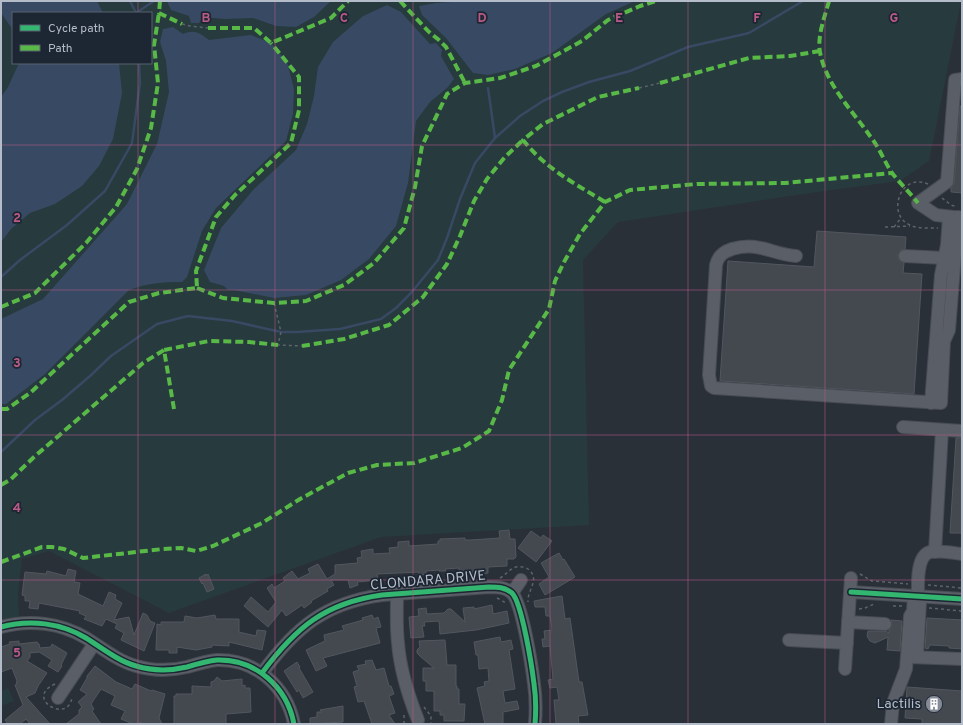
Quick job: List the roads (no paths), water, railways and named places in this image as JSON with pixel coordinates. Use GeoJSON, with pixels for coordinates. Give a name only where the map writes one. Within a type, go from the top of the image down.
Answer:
{"type":"FeatureCollection","features":[{"type":"Feature","properties":{"kind":"street"},"geometry":{"type":"LineString","coordinates":[[956,217],[936,215],[918,203],[947,182],[955,80],[962,79]]}},
{"type":"Feature","properties":{"kind":"street"},"geometry":{"type":"LineString","coordinates":[[931,403],[944,258],[956,217]]}},
{"type":"Feature","properties":{"kind":"street"},"geometry":{"type":"LineString","coordinates":[[796,256],[786,255],[761,247],[750,246],[738,247],[726,251],[717,259],[709,375],[711,386],[714,388],[940,403],[944,341],[949,330],[956,217]]}},
{"type":"Feature","properties":{"kind":"street"},"geometry":{"type":"LineString","coordinates":[[905,256],[944,258]]}},
{"type":"Feature","properties":{"kind":"street"},"geometry":{"type":"LineString","coordinates":[[903,427],[962,431]]}},
{"type":"Feature","properties":{"kind":"street"},"geometry":{"type":"LineString","coordinates":[[935,552],[942,430]]}},
{"type":"Feature","properties":{"kind":"street"},"geometry":{"type":"LineString","coordinates":[[891,724],[893,703],[912,657],[921,562],[925,554],[929,552],[962,554]]}},
{"type":"Feature","properties":{"kind":"street"},"geometry":{"type":"LineString","coordinates":[[845,669],[852,578]]}},
{"type":"Feature","properties":{"kind":"street"},"geometry":{"type":"LineString","coordinates":[[521,580],[512,593],[519,605],[534,684],[535,724]]}},
{"type":"Feature","properties":{"kind":"street","name":"CLONDARA DRIVE"},"geometry":{"type":"LineString","coordinates":[[262,673],[287,641],[305,626],[325,613],[357,599],[397,594],[489,587],[504,588],[512,593]]}},
{"type":"Feature","properties":{"kind":"street"},"geometry":{"type":"LineString","coordinates":[[397,594],[397,636],[399,654],[405,685],[418,720]]}},
{"type":"Feature","properties":{"kind":"street"},"geometry":{"type":"LineString","coordinates":[[850,597],[917,596],[962,599]]}},
{"type":"Feature","properties":{"kind":"street"},"geometry":{"type":"LineString","coordinates":[[848,622],[885,624]]}},
{"type":"Feature","properties":{"kind":"street"},"geometry":{"type":"LineString","coordinates":[[1,627],[26,623],[51,625],[73,631],[129,664],[150,669],[177,669],[209,661],[226,660],[247,665],[262,673],[275,684],[290,707],[294,724]]}},
{"type":"Feature","properties":{"kind":"street"},"geometry":{"type":"LineString","coordinates":[[789,640],[847,643]]}},
{"type":"Feature","properties":{"kind":"street"},"geometry":{"type":"LineString","coordinates":[[58,698],[94,644]]}},
{"type":"Feature","properties":{"kind":"street"},"geometry":{"type":"LineString","coordinates":[[912,657],[962,659]]}},
{"type":"Feature","properties":{"kind":"water"},"geometry":{"type":"Polygon","coordinates":[[[1,1],[97,1],[102,12],[12,12],[12,29],[1,13],[1,1]]]}},
{"type":"Feature","properties":{"kind":"water"},"geometry":{"type":"Polygon","coordinates":[[[167,1],[331,1],[314,17],[296,27],[276,26],[253,18],[224,19],[203,17],[199,23],[191,23],[189,16],[171,10],[167,1]]]}},
{"type":"Feature","properties":{"kind":"water"},"geometry":{"type":"Polygon","coordinates":[[[468,1],[635,1],[606,14],[552,53],[515,69],[488,75],[473,73],[446,38],[422,15],[419,6],[436,3],[468,1]]]}},
{"type":"Feature","properties":{"kind":"water"},"geometry":{"type":"Polygon","coordinates":[[[387,5],[401,12],[430,44],[436,43],[442,50],[441,56],[454,79],[448,87],[430,102],[416,121],[408,183],[396,226],[369,259],[341,280],[306,295],[274,298],[228,290],[224,286],[210,282],[204,270],[221,228],[254,189],[296,150],[307,124],[314,96],[318,67],[333,42],[363,16],[387,5]]]}},
{"type":"Feature","properties":{"kind":"water"},"geometry":{"type":"Polygon","coordinates":[[[173,27],[183,34],[197,32],[209,40],[251,35],[271,43],[287,62],[294,89],[293,114],[286,141],[216,208],[202,231],[187,277],[182,282],[155,283],[129,290],[45,374],[6,404],[1,404],[1,319],[43,299],[127,204],[157,144],[169,92],[166,61],[160,42],[163,29],[173,27]]]}},
{"type":"Feature","properties":{"kind":"water"},"geometry":{"type":"Polygon","coordinates":[[[19,64],[119,64],[122,93],[113,139],[99,166],[82,186],[55,204],[30,213],[11,229],[1,242],[1,97],[8,87],[19,64]]]}},
{"type":"Feature","properties":{"kind":"waterway"},"geometry":{"type":"LineString","coordinates":[[130,1],[136,12]]}},
{"type":"Feature","properties":{"kind":"waterway"},"geometry":{"type":"LineString","coordinates":[[138,12],[154,1]]}},
{"type":"Feature","properties":{"kind":"waterway"},"geometry":{"type":"LineString","coordinates":[[1,452],[35,420],[62,400],[111,356],[157,324],[188,316],[232,321],[281,332],[297,332],[340,329],[381,319],[396,308],[411,293],[438,260],[475,163],[495,138],[520,116],[543,101],[589,82],[630,71],[688,47],[749,33],[803,1]]}},
{"type":"Feature","properties":{"kind":"waterway"},"geometry":{"type":"LineString","coordinates":[[1,277],[20,260],[67,225],[105,191],[132,143],[140,83],[139,64]]}},
{"type":"Feature","properties":{"kind":"waterway"},"geometry":{"type":"LineString","coordinates":[[488,88],[495,138]]}},
{"type":"Feature","properties":{"kind":"place","name":"Lactilis"},"geometry":{"type":"Point","coordinates":[934,704]}}]}
